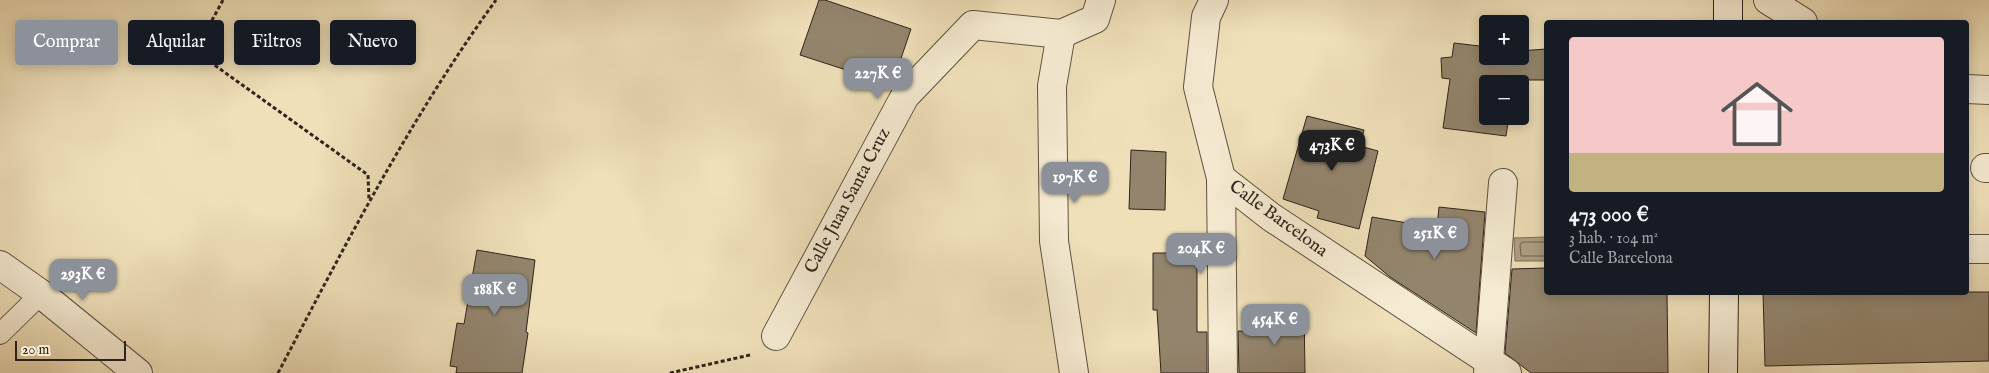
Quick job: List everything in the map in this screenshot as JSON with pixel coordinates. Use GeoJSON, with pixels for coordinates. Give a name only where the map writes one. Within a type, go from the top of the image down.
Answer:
{"type":"FeatureCollection","features":[{"type":"Feature","properties":{"kind":"street","name":"Calle Juan Santa Cruz"},"geometry":{"type":"LineString","coordinates":[[776,336],[905,96],[973,25],[1061,34],[1095,20],[1102,0]]}},
{"type":"Feature","properties":{"kind":"street","name":"Calle Barcelona"},"geometry":{"type":"LineString","coordinates":[[1214,0],[1206,17],[1198,88],[1221,178],[1271,217],[1494,369]]}},
{"type":"Feature","properties":{"kind":"street"},"geometry":{"type":"LineString","coordinates":[[1728,0],[1728,20]]}},
{"type":"Feature","properties":{"kind":"street"},"geometry":{"type":"LineString","coordinates":[[1768,0],[1800,20]]}},
{"type":"Feature","properties":{"kind":"street"},"geometry":{"type":"LineString","coordinates":[[1061,34],[1052,86],[1054,241],[1074,373]]}},
{"type":"Feature","properties":{"kind":"street"},"geometry":{"type":"LineString","coordinates":[[1969,89],[1989,90]]}},
{"type":"Feature","properties":{"kind":"street"},"geometry":{"type":"LineString","coordinates":[[1221,178],[1223,373]]}},
{"type":"Feature","properties":{"kind":"street","name":"Calle Barcelona"},"geometry":{"type":"LineString","coordinates":[[1494,369],[1503,183]]}},
{"type":"Feature","properties":{"kind":"street"},"geometry":{"type":"LineString","coordinates":[[1969,249],[1989,249]]}},
{"type":"Feature","properties":{"kind":"street"},"geometry":{"type":"LineString","coordinates":[[0,265],[41,294],[138,373]]}},
{"type":"Feature","properties":{"kind":"street"},"geometry":{"type":"LineString","coordinates":[[1724,295],[1724,373]]}},
{"type":"Feature","properties":{"kind":"lane"},"geometry":{"type":"LineString","coordinates":[[0,334],[41,294]]}},
{"type":"Feature","properties":{"kind":"path"},"geometry":{"type":"LineString","coordinates":[[223,0],[198,46],[213,64],[368,175],[369,200]]}},
{"type":"Feature","properties":{"kind":"path"},"geometry":{"type":"LineString","coordinates":[[278,373],[369,200],[459,52],[496,0]]}},
{"type":"Feature","properties":{"kind":"path"},"geometry":{"type":"LineString","coordinates":[[670,373],[759,353],[776,336]]}},
{"type":"Feature","properties":{"kind":"water"},"geometry":{"type":"Polygon","coordinates":[[[1544,237],[1544,261],[1515,261],[1514,238],[1544,237]]]}},
{"type":"Feature","properties":{"kind":"building"},"geometry":{"type":"Polygon","coordinates":[[[819,0],[825,0],[911,29],[896,73],[881,67],[877,80],[800,55],[819,0]]]}},
{"type":"Feature","properties":{"kind":"building"},"geometry":{"type":"Polygon","coordinates":[[[1454,43],[1479,46],[1479,65],[1529,65],[1529,50],[1544,49],[1544,80],[1529,80],[1529,75],[1479,75],[1479,125],[1508,125],[1506,136],[1443,128],[1450,79],[1442,78],[1441,58],[1452,57],[1454,43]]]}},
{"type":"Feature","properties":{"kind":"building"},"geometry":{"type":"Polygon","coordinates":[[[1307,116],[1364,130],[1360,146],[1378,151],[1359,229],[1317,218],[1319,211],[1283,199],[1307,116]]]}},
{"type":"Feature","properties":{"kind":"building"},"geometry":{"type":"Polygon","coordinates":[[[1131,150],[1166,152],[1165,210],[1129,209],[1131,150]]]}},
{"type":"Feature","properties":{"kind":"building"},"geometry":{"type":"Polygon","coordinates":[[[1439,207],[1485,212],[1476,333],[1390,277],[1365,256],[1372,217],[1437,228],[1439,207]]]}},
{"type":"Feature","properties":{"kind":"building"},"geometry":{"type":"Polygon","coordinates":[[[477,250],[535,260],[522,373],[456,373],[457,367],[450,366],[457,323],[464,324],[477,250]]]}},
{"type":"Feature","properties":{"kind":"building"},"geometry":{"type":"Polygon","coordinates":[[[1153,253],[1197,253],[1197,332],[1207,332],[1207,373],[1161,373],[1157,310],[1153,310],[1153,253]]]}},
{"type":"Feature","properties":{"kind":"building"},"geometry":{"type":"Polygon","coordinates":[[[1544,268],[1544,295],[1667,295],[1668,373],[1531,373],[1505,353],[1512,269],[1544,268]]]}},
{"type":"Feature","properties":{"kind":"building"},"geometry":{"type":"Polygon","coordinates":[[[1969,292],[1989,292],[1989,361],[1765,366],[1763,295],[1969,295],[1969,292]]]}},
{"type":"Feature","properties":{"kind":"building"},"geometry":{"type":"Polygon","coordinates":[[[1304,309],[1305,373],[1239,373],[1238,331],[1276,331],[1276,310],[1304,309]]]}}]}
